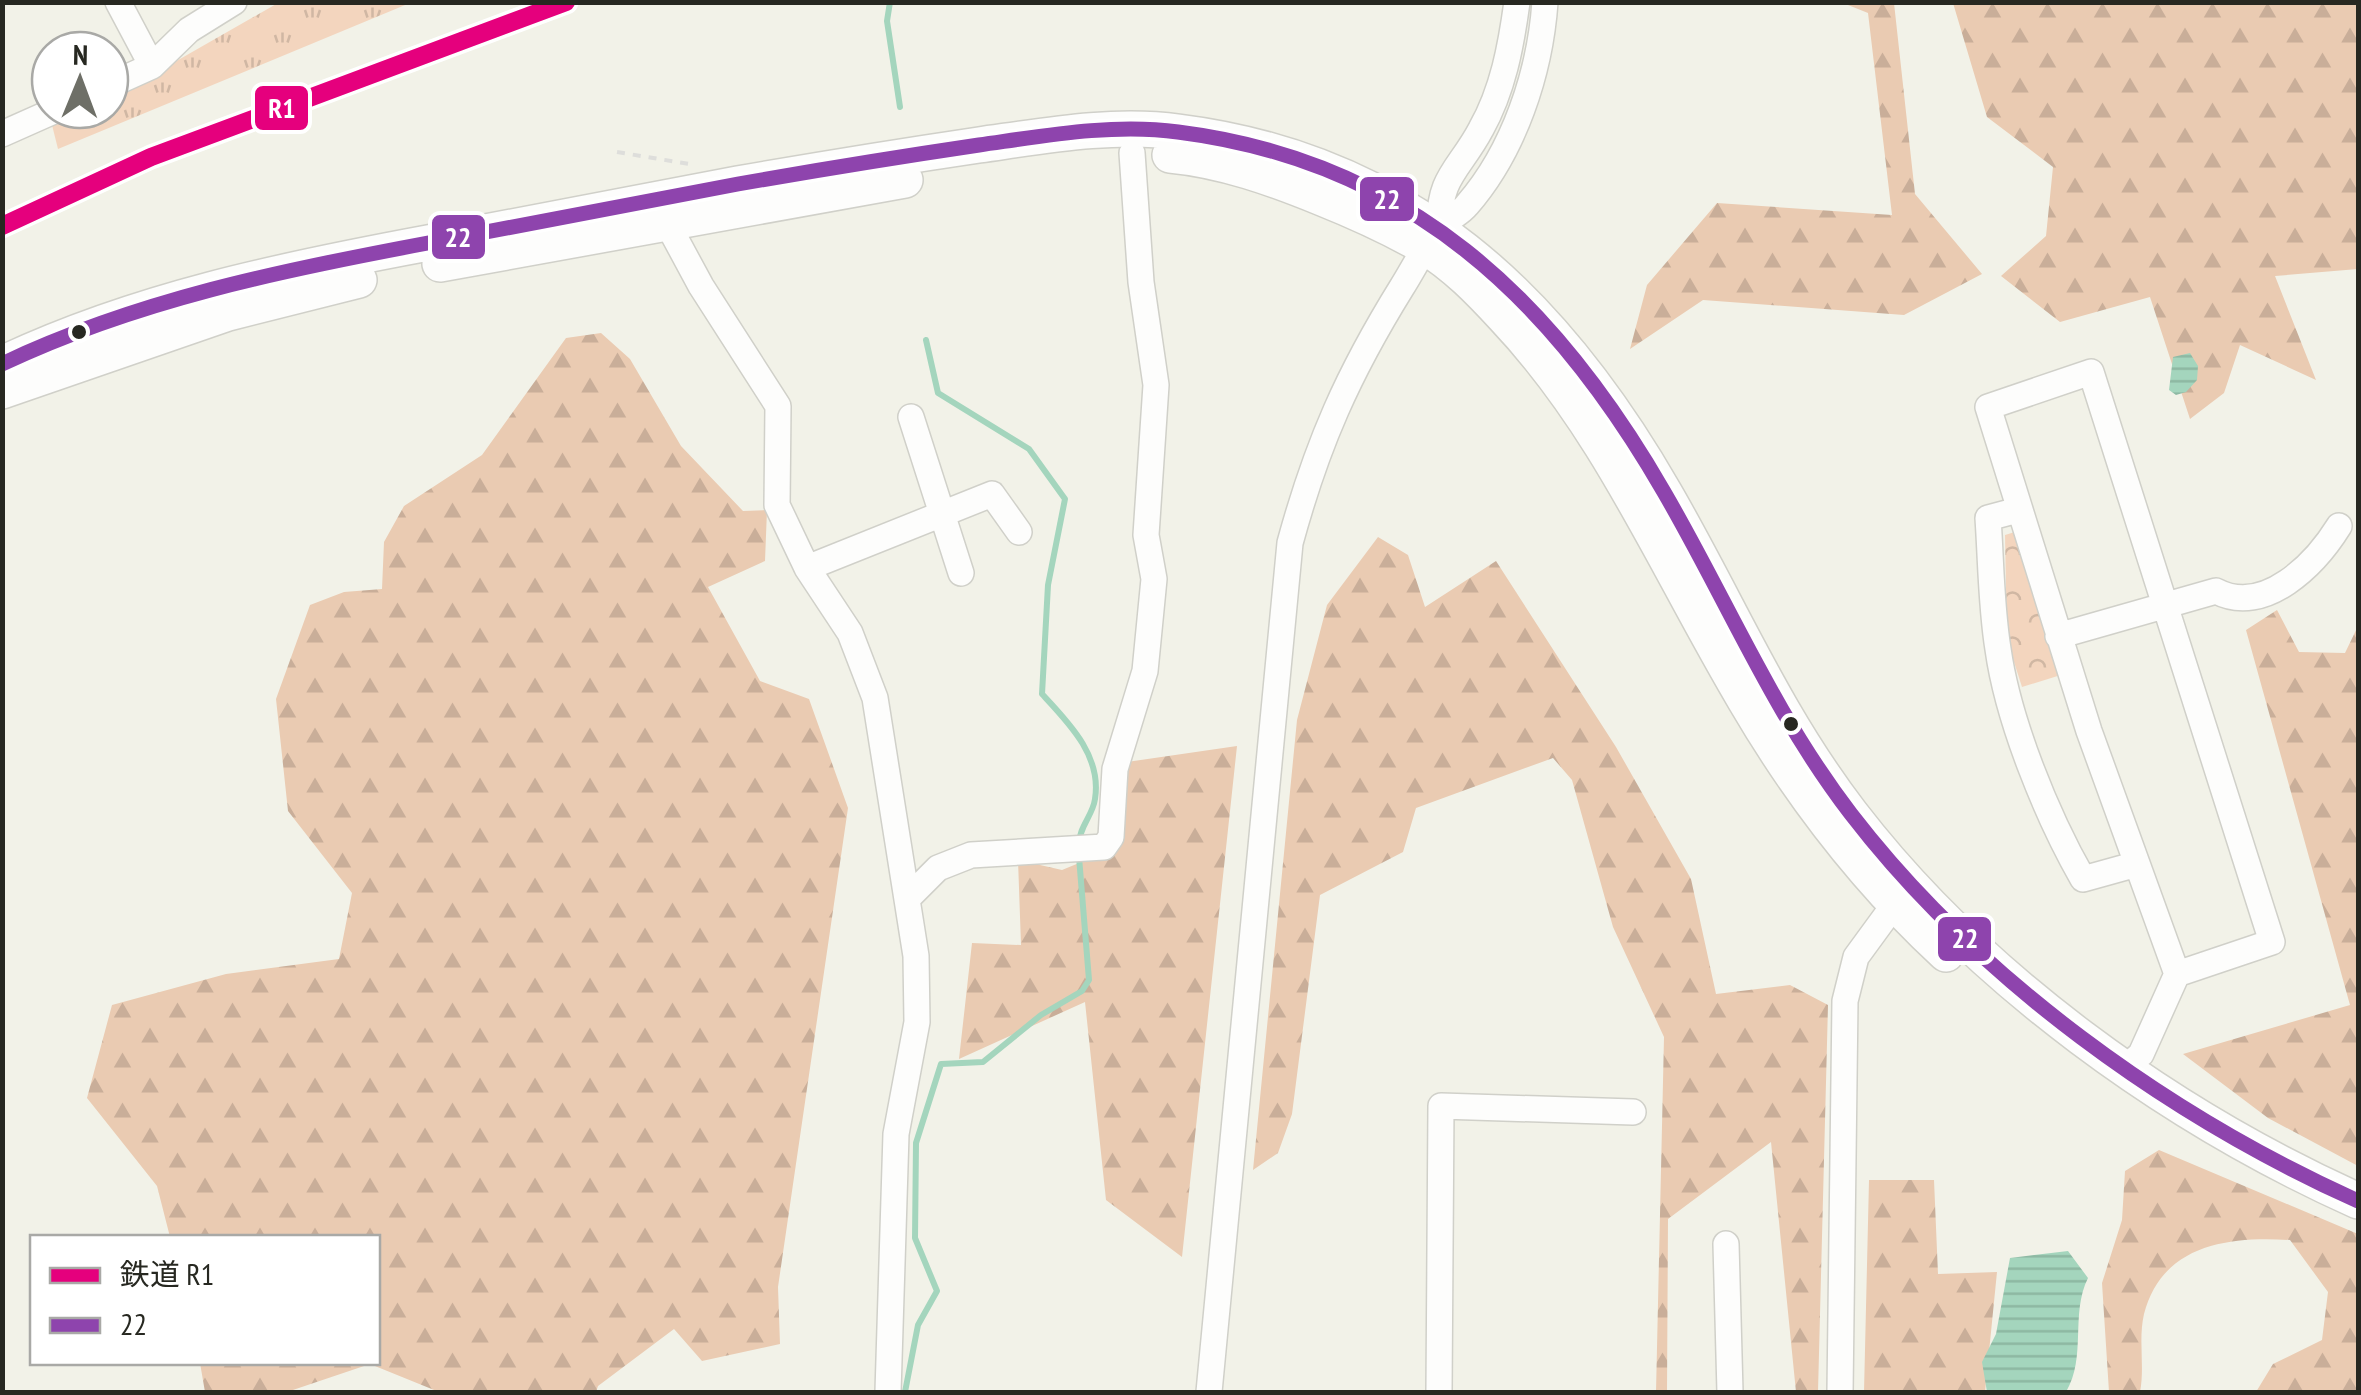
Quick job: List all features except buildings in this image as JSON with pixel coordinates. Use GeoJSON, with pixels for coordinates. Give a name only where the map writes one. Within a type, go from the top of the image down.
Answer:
{"type":"FeatureCollection","features":[{"type":"Feature","properties":{"kind":"highway"},"geometry":{"type":"LineString","coordinates":[[2,391],[228,312],[322,287],[661,212],[728,186],[1011,140],[1096,131],[1172,130],[1249,144],[1336,171],[1433,237],[1546,362],[1625,480],[1746,701],[1825,822],[1901,896],[1952,959],[2034,1023],[2191,1134],[2300,1186],[2356,1200]]}},
{"type":"Feature","properties":{"kind":"highway"},"geometry":{"type":"LineString","coordinates":[[2,364],[163,302],[271,272],[1052,155],[1176,155],[1263,174],[1433,237]]}},
{"type":"Feature","properties":{"kind":"highway"},"geometry":{"type":"LineString","coordinates":[[1901,896],[1964,940],[2124,1069],[2197,1119],[2356,1200]]}},
{"type":"Feature","properties":{"kind":"street"},"geometry":{"type":"LineString","coordinates":[[118,2],[152,66]]}},
{"type":"Feature","properties":{"kind":"street"},"geometry":{"type":"LineString","coordinates":[[130,76],[152,66],[189,30],[234,2]]}},
{"type":"Feature","properties":{"kind":"street"},"geometry":{"type":"LineString","coordinates":[[1433,237],[1443,183],[1481,130],[1503,77],[1517,2]]}},
{"type":"Feature","properties":{"kind":"street"},"geometry":{"type":"LineString","coordinates":[[1210,1392],[1290,543],[1328,420],[1366,346],[1433,237],[1466,207],[1519,115],[1543,35],[1545,2]]}},
{"type":"Feature","properties":{"kind":"street"},"geometry":{"type":"LineString","coordinates":[[2,134],[30,122]]}},
{"type":"Feature","properties":{"kind":"street"},"geometry":{"type":"LineString","coordinates":[[910,896],[938,868],[971,855],[1104,847],[1112,837],[1115,769],[1145,672],[1154,579],[1146,535],[1156,386],[1142,282],[1132,153]]}},
{"type":"Feature","properties":{"kind":"street"},"geometry":{"type":"LineString","coordinates":[[661,212],[701,286],[778,406],[777,505],[807,568],[850,633],[875,698],[910,896],[917,1022],[896,1134],[888,1392]]}},
{"type":"Feature","properties":{"kind":"street"},"geometry":{"type":"LineString","coordinates":[[2124,1069],[2142,1054],[2177,974],[2058,636],[1988,406],[2091,372],[2162,606],[2272,942],[2177,974]]}},
{"type":"Feature","properties":{"kind":"street"},"geometry":{"type":"LineString","coordinates":[[911,417],[961,572]]}},
{"type":"Feature","properties":{"kind":"street"},"geometry":{"type":"LineString","coordinates":[[807,568],[992,494],[1019,532]]}},
{"type":"Feature","properties":{"kind":"street"},"geometry":{"type":"LineString","coordinates":[[2018,510],[1988,518],[1998,651],[2023,740],[2066,850],[2083,880],[2137,864]]}},
{"type":"Feature","properties":{"kind":"street"},"geometry":{"type":"LineString","coordinates":[[2058,636],[2216,591],[2227,597],[2256,597],[2276,588],[2322,553],[2339,526]]}},
{"type":"Feature","properties":{"kind":"street"},"geometry":{"type":"LineString","coordinates":[[1840,1392],[1845,1001],[1856,957],[1901,896]]}},
{"type":"Feature","properties":{"kind":"street"},"geometry":{"type":"LineString","coordinates":[[1439,1392],[1440,1106],[1633,1112]]}},
{"type":"Feature","properties":{"kind":"street"},"geometry":{"type":"LineString","coordinates":[[1726,1244],[1730,1392]]}},
{"type":"Feature","properties":{"kind":"path"},"geometry":{"type":"LineString","coordinates":[[617,152],[695,164],[728,186]]}},
{"type":"Feature","properties":{"kind":"green space"},"geometry":{"type":"Polygon","coordinates":[[[278,3],[410,3],[130,119],[130,88],[278,3]]]}},
{"type":"Feature","properties":{"kind":"green space"},"geometry":{"type":"Polygon","coordinates":[[[1843,3],[1894,3],[1915,194],[1982,274],[1904,315],[1703,300],[1630,349],[1647,285],[1717,203],[1892,215],[1868,13],[1843,3]]]}},
{"type":"Feature","properties":{"kind":"green space"},"geometry":{"type":"Polygon","coordinates":[[[1953,3],[2358,3],[2358,269],[2275,276],[2316,380],[2240,345],[2224,393],[2190,419],[2150,297],[2060,322],[2001,276],[2046,236],[2053,167],[1987,117],[1953,3]]]}},
{"type":"Feature","properties":{"kind":"green space"},"geometry":{"type":"Polygon","coordinates":[[[53,130],[104,130],[58,149],[53,130]]]}},
{"type":"Feature","properties":{"kind":"green space"},"geometry":{"type":"Polygon","coordinates":[[[601,333],[630,359],[681,446],[743,511],[767,510],[765,561],[708,587],[760,681],[809,699],[848,808],[778,1287],[780,1344],[702,1361],[674,1329],[598,1386],[596,1392],[439,1392],[372,1365],[380,1365],[380,1235],[169,1235],[157,1186],[87,1098],[112,1005],[226,974],[339,959],[352,893],[288,811],[276,699],[310,605],[344,592],[382,589],[384,542],[404,506],[482,455],[566,338],[601,333]]]}},
{"type":"Feature","properties":{"kind":"green space"},"geometry":{"type":"Polygon","coordinates":[[[2018,531],[2064,674],[2022,687],[2007,640],[2005,535],[2018,531]]]}},
{"type":"Feature","properties":{"kind":"green space"},"geometry":{"type":"Polygon","coordinates":[[[1378,537],[1408,555],[1425,607],[1496,561],[1616,747],[1691,879],[1716,994],[1790,985],[1828,1005],[1818,1392],[1796,1392],[1771,1142],[1668,1219],[1667,1392],[1656,1392],[1664,1037],[1613,927],[1572,780],[1553,758],[1416,808],[1403,852],[1320,895],[1292,1114],[1278,1153],[1253,1170],[1297,720],[1327,605],[1378,537]]]}},
{"type":"Feature","properties":{"kind":"green space"},"geometry":{"type":"Polygon","coordinates":[[[2277,610],[2299,652],[2345,653],[2358,626],[2358,1166],[2268,1118],[2183,1054],[2350,1005],[2246,630],[2277,610]]]}},
{"type":"Feature","properties":{"kind":"green space"},"geometry":{"type":"Polygon","coordinates":[[[1237,746],[1182,1257],[1106,1200],[1085,1002],[959,1059],[972,943],[1021,945],[1018,860],[1062,870],[1118,847],[1120,763],[1237,746]]]}},
{"type":"Feature","properties":{"kind":"green space"},"geometry":{"type":"Polygon","coordinates":[[[2159,1150],[2358,1234],[2358,1392],[2256,1392],[2273,1364],[2322,1340],[2328,1292],[2290,1240],[2266,1239],[2221,1243],[2200,1250],[2181,1259],[2166,1273],[2144,1314],[2140,1392],[2109,1392],[2102,1283],[2122,1220],[2125,1171],[2159,1150]]]}},
{"type":"Feature","properties":{"kind":"green space"},"geometry":{"type":"Polygon","coordinates":[[[1869,1180],[1934,1180],[1938,1274],[1997,1272],[1985,1392],[1864,1392],[1869,1180]]]}},
{"type":"Feature","properties":{"kind":"green space"},"geometry":{"type":"Polygon","coordinates":[[[200,1365],[367,1365],[287,1392],[205,1392],[200,1365]]]}},
{"type":"Feature","properties":{"kind":"shaded area"},"geometry":{"type":"Polygon","coordinates":[[[2190,353],[2198,366],[2197,380],[2186,392],[2176,395],[2169,390],[2173,357],[2190,353]]]}},
{"type":"Feature","properties":{"kind":"shaded area"},"geometry":{"type":"Polygon","coordinates":[[[2068,1251],[2088,1278],[2080,1306],[2076,1364],[2066,1392],[1987,1392],[1982,1362],[1996,1334],[2010,1258],[2068,1251]]]}},
{"type":"Feature","properties":{"kind":"waterway"},"geometry":{"type":"LineString","coordinates":[[890,2],[887,21],[900,107]]}},
{"type":"Feature","properties":{"kind":"waterway"},"geometry":{"type":"LineString","coordinates":[[926,340],[938,393],[1029,449],[1065,499],[1048,585],[1042,694],[1081,741],[1093,769],[1095,799],[1079,844]]}},
{"type":"Feature","properties":{"kind":"waterway"},"geometry":{"type":"LineString","coordinates":[[905,1392],[918,1325],[937,1291],[915,1238],[916,1143],[941,1064],[983,1062],[1041,1015],[1082,991],[1089,980],[1079,857]]}},
{"type":"Feature","properties":{"kind":"rail line","name":"R1"},"geometry":{"type":"LineString","coordinates":[[2,226],[151,157],[566,2]]}},
{"type":"Feature","properties":{"kind":"transit line","name":"22"},"geometry":{"type":"LineString","coordinates":[[2,364],[158,305],[319,264],[738,184],[1028,138],[1103,130],[1178,132],[1260,148],[1335,173],[1403,207],[1465,250],[1522,300],[1573,358],[1664,492],[1774,696],[1823,775],[1901,875],[1957,932],[2017,987],[2148,1085],[2287,1167],[2358,1201]]}}]}
